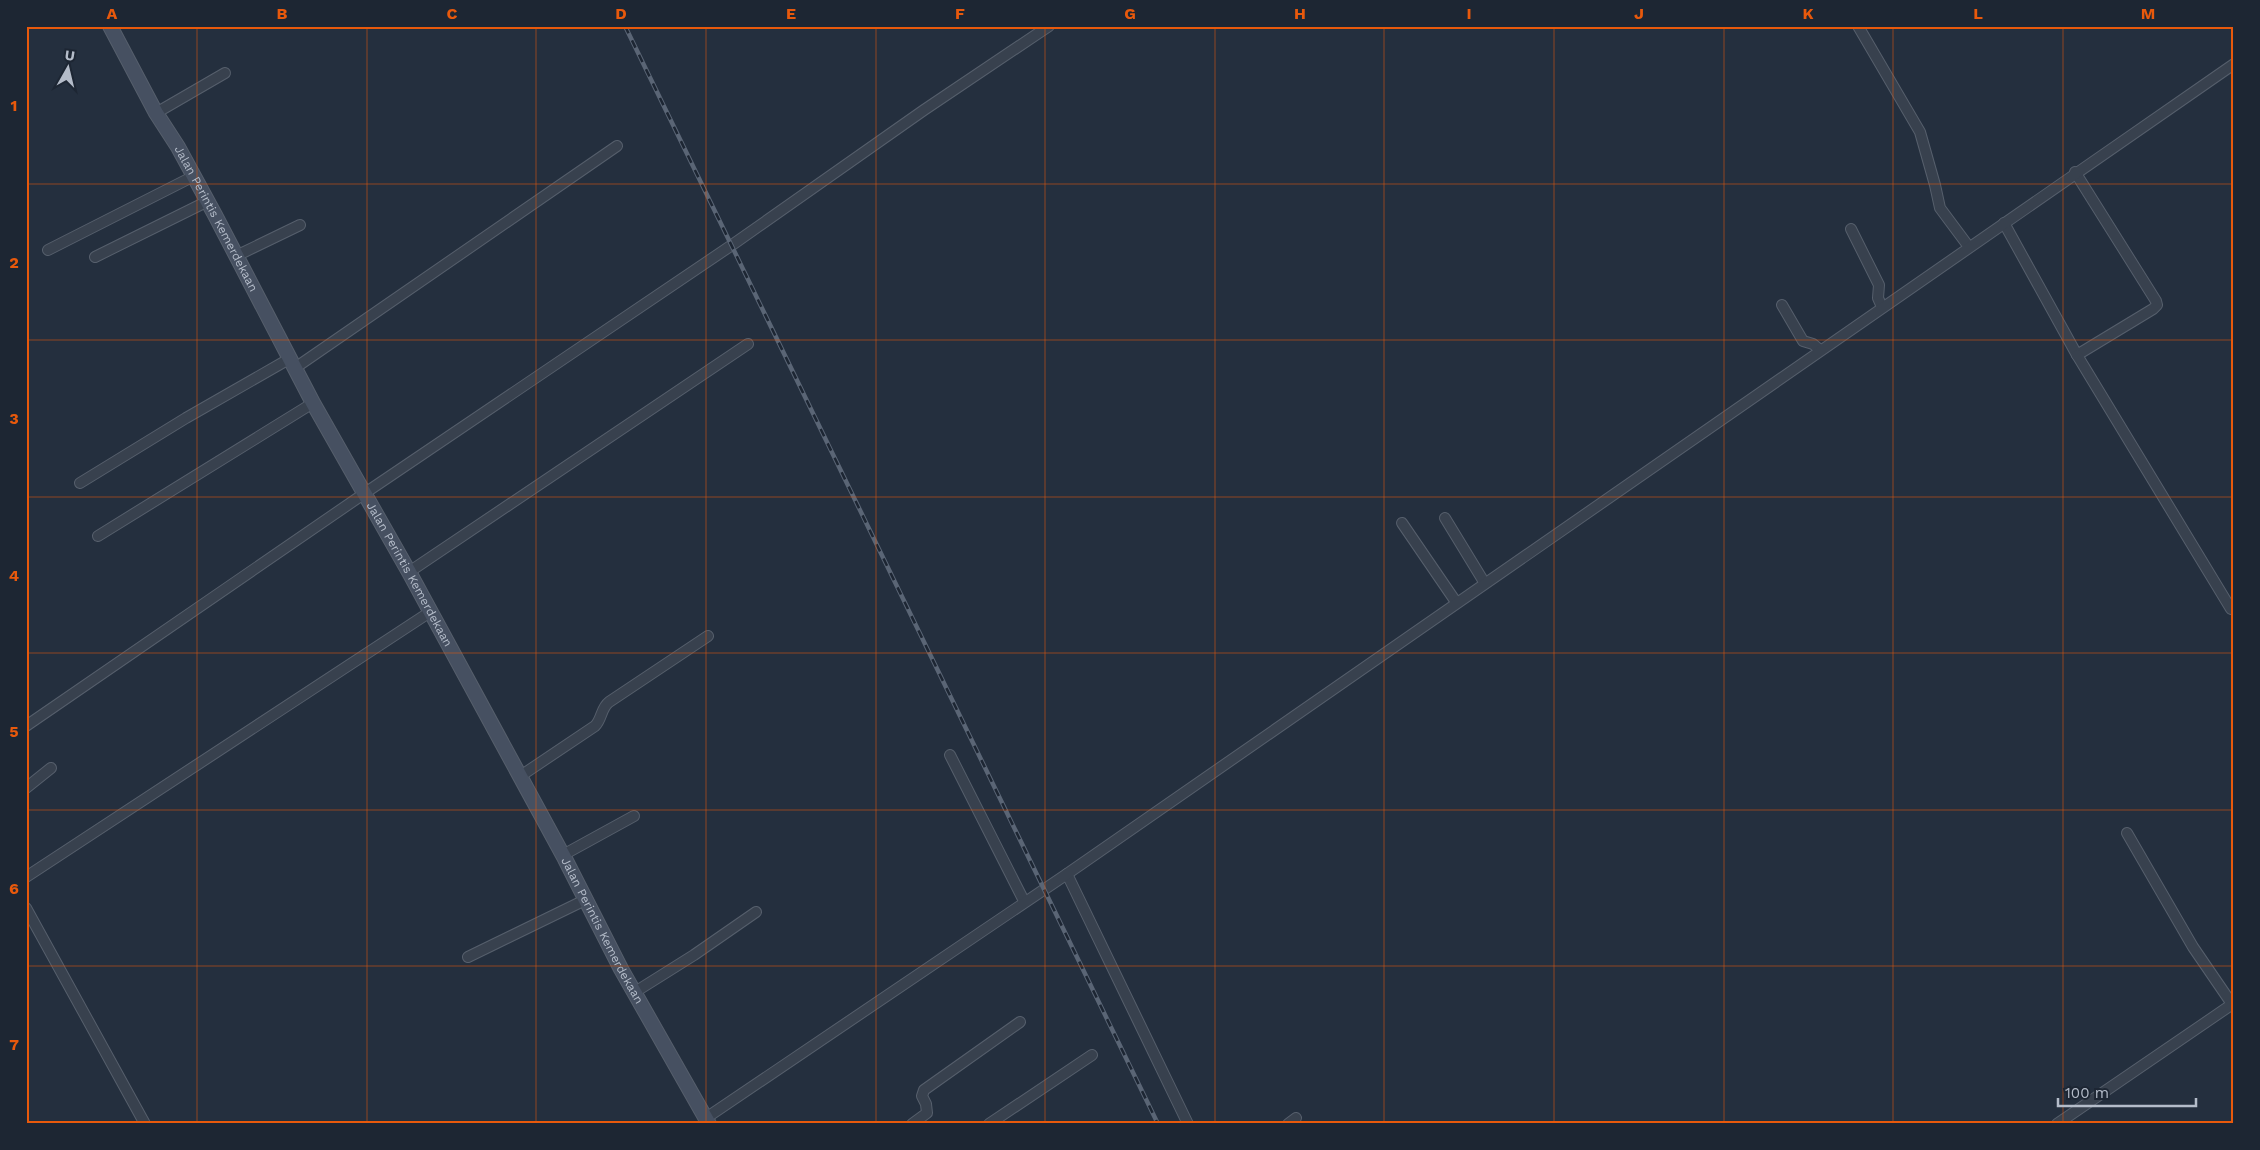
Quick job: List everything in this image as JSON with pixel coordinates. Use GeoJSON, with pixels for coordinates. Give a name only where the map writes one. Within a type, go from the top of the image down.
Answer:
{"type":"FeatureCollection","features":[{"type":"Feature","properties":{"kind":"street","name":"Jalan Perintis Kemerdekaan"},"geometry":{"type":"LineString","coordinates":[[110,26],[156,113],[208,201],[313,403],[410,572],[519,777],[563,855],[634,992],[707,1121]]}},
{"type":"Feature","properties":{"kind":"street"},"geometry":{"type":"LineString","coordinates":[[26,726],[365,493],[732,245],[924,110],[1049,26]]}},
{"type":"Feature","properties":{"kind":"street"},"geometry":{"type":"LineString","coordinates":[[1858,26],[1920,132],[1940,208],[1969,247]]}},
{"type":"Feature","properties":{"kind":"street"},"geometry":{"type":"LineString","coordinates":[[707,1121],[1024,901],[1066,874],[2075,172],[2234,64]]}},
{"type":"Feature","properties":{"kind":"street"},"geometry":{"type":"LineString","coordinates":[[156,113],[225,73]]}},
{"type":"Feature","properties":{"kind":"street"},"geometry":{"type":"LineString","coordinates":[[80,483],[186,418],[292,363],[617,146]]}},
{"type":"Feature","properties":{"kind":"street"},"geometry":{"type":"LineString","coordinates":[[2075,172],[2157,305],[2076,355]]}},
{"type":"Feature","properties":{"kind":"street"},"geometry":{"type":"LineString","coordinates":[[48,250],[194,176]]}},
{"type":"Feature","properties":{"kind":"street"},"geometry":{"type":"LineString","coordinates":[[95,257],[208,201]]}},
{"type":"Feature","properties":{"kind":"street"},"geometry":{"type":"LineString","coordinates":[[2004,223],[2076,355],[2231,609]]}},
{"type":"Feature","properties":{"kind":"street"},"geometry":{"type":"LineString","coordinates":[[236,256],[300,225]]}},
{"type":"Feature","properties":{"kind":"street"},"geometry":{"type":"LineString","coordinates":[[1851,229],[1879,285],[1878,298],[1882,307]]}},
{"type":"Feature","properties":{"kind":"street"},"geometry":{"type":"LineString","coordinates":[[1782,305],[1804,341],[1813,344],[1820,350]]}},
{"type":"Feature","properties":{"kind":"street"},"geometry":{"type":"LineString","coordinates":[[410,572],[748,344]]}},
{"type":"Feature","properties":{"kind":"street"},"geometry":{"type":"LineString","coordinates":[[98,536],[313,403]]}},
{"type":"Feature","properties":{"kind":"street"},"geometry":{"type":"LineString","coordinates":[[1445,518],[1484,582]]}},
{"type":"Feature","properties":{"kind":"street"},"geometry":{"type":"LineString","coordinates":[[1402,523],[1456,602]]}},
{"type":"Feature","properties":{"kind":"street"},"geometry":{"type":"LineString","coordinates":[[26,877],[430,612]]}},
{"type":"Feature","properties":{"kind":"street"},"geometry":{"type":"LineString","coordinates":[[519,777],[595,726],[603,708],[609,702],[708,636]]}},
{"type":"Feature","properties":{"kind":"street"},"geometry":{"type":"LineString","coordinates":[[950,755],[1024,901]]}},
{"type":"Feature","properties":{"kind":"street"},"geometry":{"type":"LineString","coordinates":[[26,788],[51,768]]}},
{"type":"Feature","properties":{"kind":"street"},"geometry":{"type":"LineString","coordinates":[[563,855],[634,816]]}},
{"type":"Feature","properties":{"kind":"street"},"geometry":{"type":"LineString","coordinates":[[2057,1124],[2233,1003],[2192,947],[2127,833]]}},
{"type":"Feature","properties":{"kind":"street"},"geometry":{"type":"LineString","coordinates":[[1066,874],[1188,1124]]}},
{"type":"Feature","properties":{"kind":"street"},"geometry":{"type":"LineString","coordinates":[[468,957],[585,900]]}},
{"type":"Feature","properties":{"kind":"street"},"geometry":{"type":"LineString","coordinates":[[26,908],[145,1124]]}},
{"type":"Feature","properties":{"kind":"street"},"geometry":{"type":"LineString","coordinates":[[634,992],[694,955],[756,912]]}},
{"type":"Feature","properties":{"kind":"street"},"geometry":{"type":"LineString","coordinates":[[912,1124],[928,1112],[922,1096],[924,1090],[1020,1022]]}},
{"type":"Feature","properties":{"kind":"street"},"geometry":{"type":"LineString","coordinates":[[989,1124],[1092,1055]]}},
{"type":"Feature","properties":{"kind":"railway"},"geometry":{"type":"LineString","coordinates":[[625,26],[1158,1124]]}}]}
